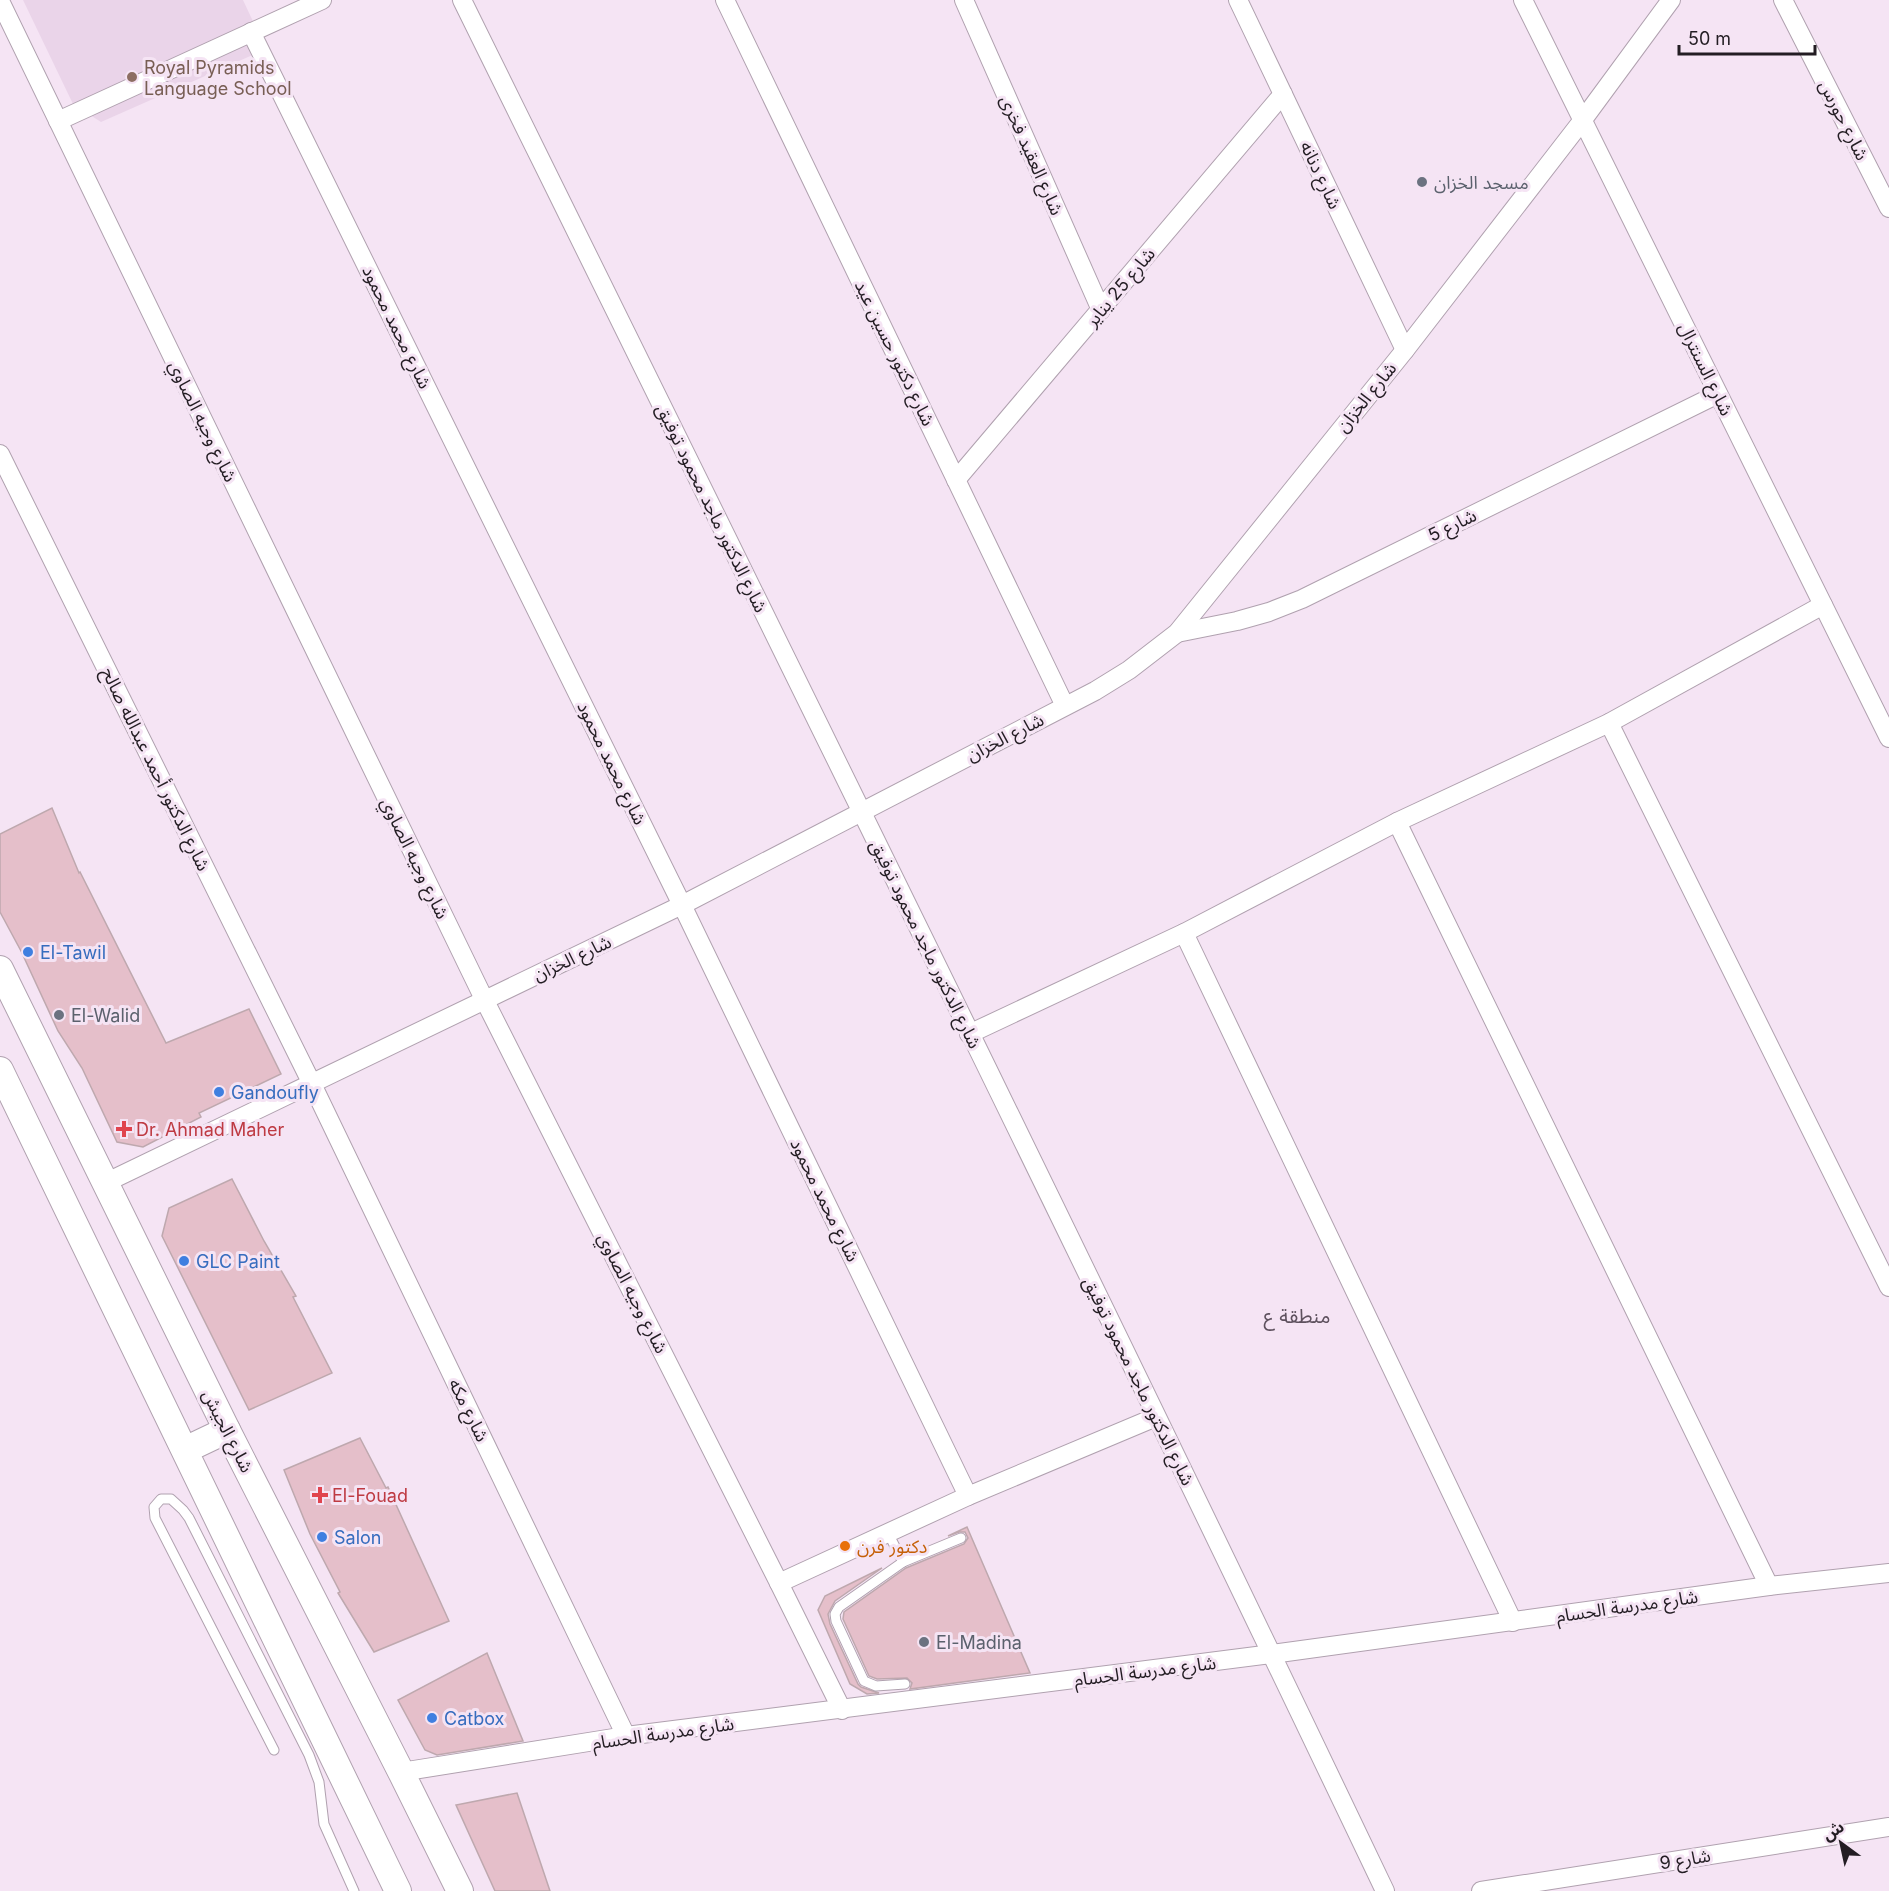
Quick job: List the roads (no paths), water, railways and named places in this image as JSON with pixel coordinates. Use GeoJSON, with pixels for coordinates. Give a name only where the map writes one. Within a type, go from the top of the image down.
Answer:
{"type":"FeatureCollection","features":[{"type":"Feature","properties":{"kind":"street"},"geometry":{"type":"LineString","coordinates":[[58,121],[322,0]]}},
{"type":"Feature","properties":{"kind":"street","name":"شارع الدكتور ماجد محمود توفيق"},"geometry":{"type":"LineString","coordinates":[[462,0],[862,812],[1385,1891]]}},
{"type":"Feature","properties":{"kind":"street","name":"شارع دكتور حسين عيد"},"geometry":{"type":"LineString","coordinates":[[725,0],[1065,706]]}},
{"type":"Feature","properties":{"kind":"street","name":"شارع العقيد فخرى"},"geometry":{"type":"LineString","coordinates":[[964,0],[1101,309]]}},
{"type":"Feature","properties":{"kind":"street","name":"شارع دنانه"},"geometry":{"type":"LineString","coordinates":[[1238,0],[1405,350]]}},
{"type":"Feature","properties":{"kind":"street","name":"شارع السنترال"},"geometry":{"type":"LineString","coordinates":[[1523,0],[1889,738]]}},
{"type":"Feature","properties":{"kind":"street","name":"شارع الخزان"},"geometry":{"type":"LineString","coordinates":[[105,1183],[682,905],[1065,706],[1129,670],[1177,633],[1405,350],[1582,121],[1671,0]]}},
{"type":"Feature","properties":{"kind":"street","name":"شارع حورس"},"geometry":{"type":"LineString","coordinates":[[1783,0],[1889,208]]}},
{"type":"Feature","properties":{"kind":"street","name":"شارع وجيه الصاوي"},"geometry":{"type":"LineString","coordinates":[[0,1],[484,999],[842,1710]]}},
{"type":"Feature","properties":{"kind":"street","name":"شارع محمد محمود"},"geometry":{"type":"LineString","coordinates":[[251,32],[682,905],[968,1496]]}},
{"type":"Feature","properties":{"kind":"street","name":"شارع 25 يناير"},"geometry":{"type":"LineString","coordinates":[[956,480],[1283,94]]}},
{"type":"Feature","properties":{"kind":"street","name":"شارع 5"},"geometry":{"type":"LineString","coordinates":[[1177,633],[1237,621],[1302,599],[1718,394]]}},
{"type":"Feature","properties":{"kind":"street","name":"شارع الدكتور أحمد عبدالله صالح"},"geometry":{"type":"LineString","coordinates":[[0,454],[312,1084]]}},
{"type":"Feature","properties":{"kind":"street"},"geometry":{"type":"LineString","coordinates":[[969,1034],[1184,933],[1397,822],[1609,723],[1823,605]]}},
{"type":"Feature","properties":{"kind":"street"},"geometry":{"type":"LineString","coordinates":[[1609,723],[1889,1287]]}},
{"type":"Feature","properties":{"kind":"street"},"geometry":{"type":"LineString","coordinates":[[1397,822],[1769,1586]]}},
{"type":"Feature","properties":{"kind":"street"},"geometry":{"type":"LineString","coordinates":[[1184,933],[1513,1622]]}},
{"type":"Feature","properties":{"kind":"street","name":"شارع الجيش"},"geometry":{"type":"LineString","coordinates":[[0,969],[227,1430],[460,1891]]}},
{"type":"Feature","properties":{"kind":"street"},"geometry":{"type":"LineString","coordinates":[[0,1070],[185,1450],[201,1513],[398,1891]]}},
{"type":"Feature","properties":{"kind":"street","name":"شارع مكه"},"geometry":{"type":"LineString","coordinates":[[312,1084],[626,1736]]}},
{"type":"Feature","properties":{"kind":"street"},"geometry":{"type":"LineString","coordinates":[[779,1583],[968,1496],[1156,1417]]}},
{"type":"Feature","properties":{"kind":"street"},"geometry":{"type":"LineString","coordinates":[[185,1450],[227,1430]]}},
{"type":"Feature","properties":{"kind":"street","name":"شارع مدرسة الحسام"},"geometry":{"type":"LineString","coordinates":[[401,1772],[626,1736],[1272,1654],[1769,1586],[1889,1573]]}},
{"type":"Feature","properties":{"kind":"street","name":"شارع 9"},"geometry":{"type":"LineString","coordinates":[[1481,1891],[1889,1827]]}},
{"type":"Feature","properties":{"kind":"lane"},"geometry":{"type":"LineString","coordinates":[[274,1750],[155,1518],[154,1507],[161,1499],[171,1499],[178,1505],[201,1513],[309,1755],[319,1782],[324,1824],[354,1891]]}},
{"type":"Feature","properties":{"kind":"lane"},"geometry":{"type":"LineString","coordinates":[[888,1533],[903,1562]]}},
{"type":"Feature","properties":{"kind":"lane"},"geometry":{"type":"LineString","coordinates":[[905,1684],[876,1686],[868,1684],[857,1668],[835,1614],[839,1607],[903,1562],[961,1538]]}},
{"type":"Feature","properties":{"kind":"lane"},"geometry":{"type":"LineString","coordinates":[[862,1707],[868,1684]]}},
{"type":"Feature","properties":{"kind":"place","name":"Royal Pyramids Language School"},"geometry":{"type":"Point","coordinates":[132,77]}},
{"type":"Feature","properties":{"kind":"place","name":"مسجد الخزان"},"geometry":{"type":"Point","coordinates":[1422,182]}},
{"type":"Feature","properties":{"kind":"place","name":"El-Tawil"},"geometry":{"type":"Point","coordinates":[28,952]}},
{"type":"Feature","properties":{"kind":"place","name":"El-Walid"},"geometry":{"type":"Point","coordinates":[59,1015]}},
{"type":"Feature","properties":{"kind":"place","name":"Gandoufly"},"geometry":{"type":"Point","coordinates":[219,1092]}},
{"type":"Feature","properties":{"kind":"place","name":"Dr. Ahmad Maher"},"geometry":{"type":"Point","coordinates":[124,1129]}},
{"type":"Feature","properties":{"kind":"place","name":"GLC Paint"},"geometry":{"type":"Point","coordinates":[184,1261]}},
{"type":"Feature","properties":{"kind":"place","name":"El-Fouad"},"geometry":{"type":"Point","coordinates":[320,1495]}},
{"type":"Feature","properties":{"kind":"place","name":"Salon"},"geometry":{"type":"Point","coordinates":[322,1537]}},
{"type":"Feature","properties":{"kind":"place","name":"دكتور فرن"},"geometry":{"type":"Point","coordinates":[845,1546]}},
{"type":"Feature","properties":{"kind":"place","name":"El-Madina"},"geometry":{"type":"Point","coordinates":[924,1642]}},
{"type":"Feature","properties":{"kind":"place","name":"Catbox"},"geometry":{"type":"Point","coordinates":[432,1718]}},
{"type":"Feature","properties":{"kind":"district","name":"منطقة ع"},"geometry":{"type":"Point","coordinates":[1297,1316]}}]}
